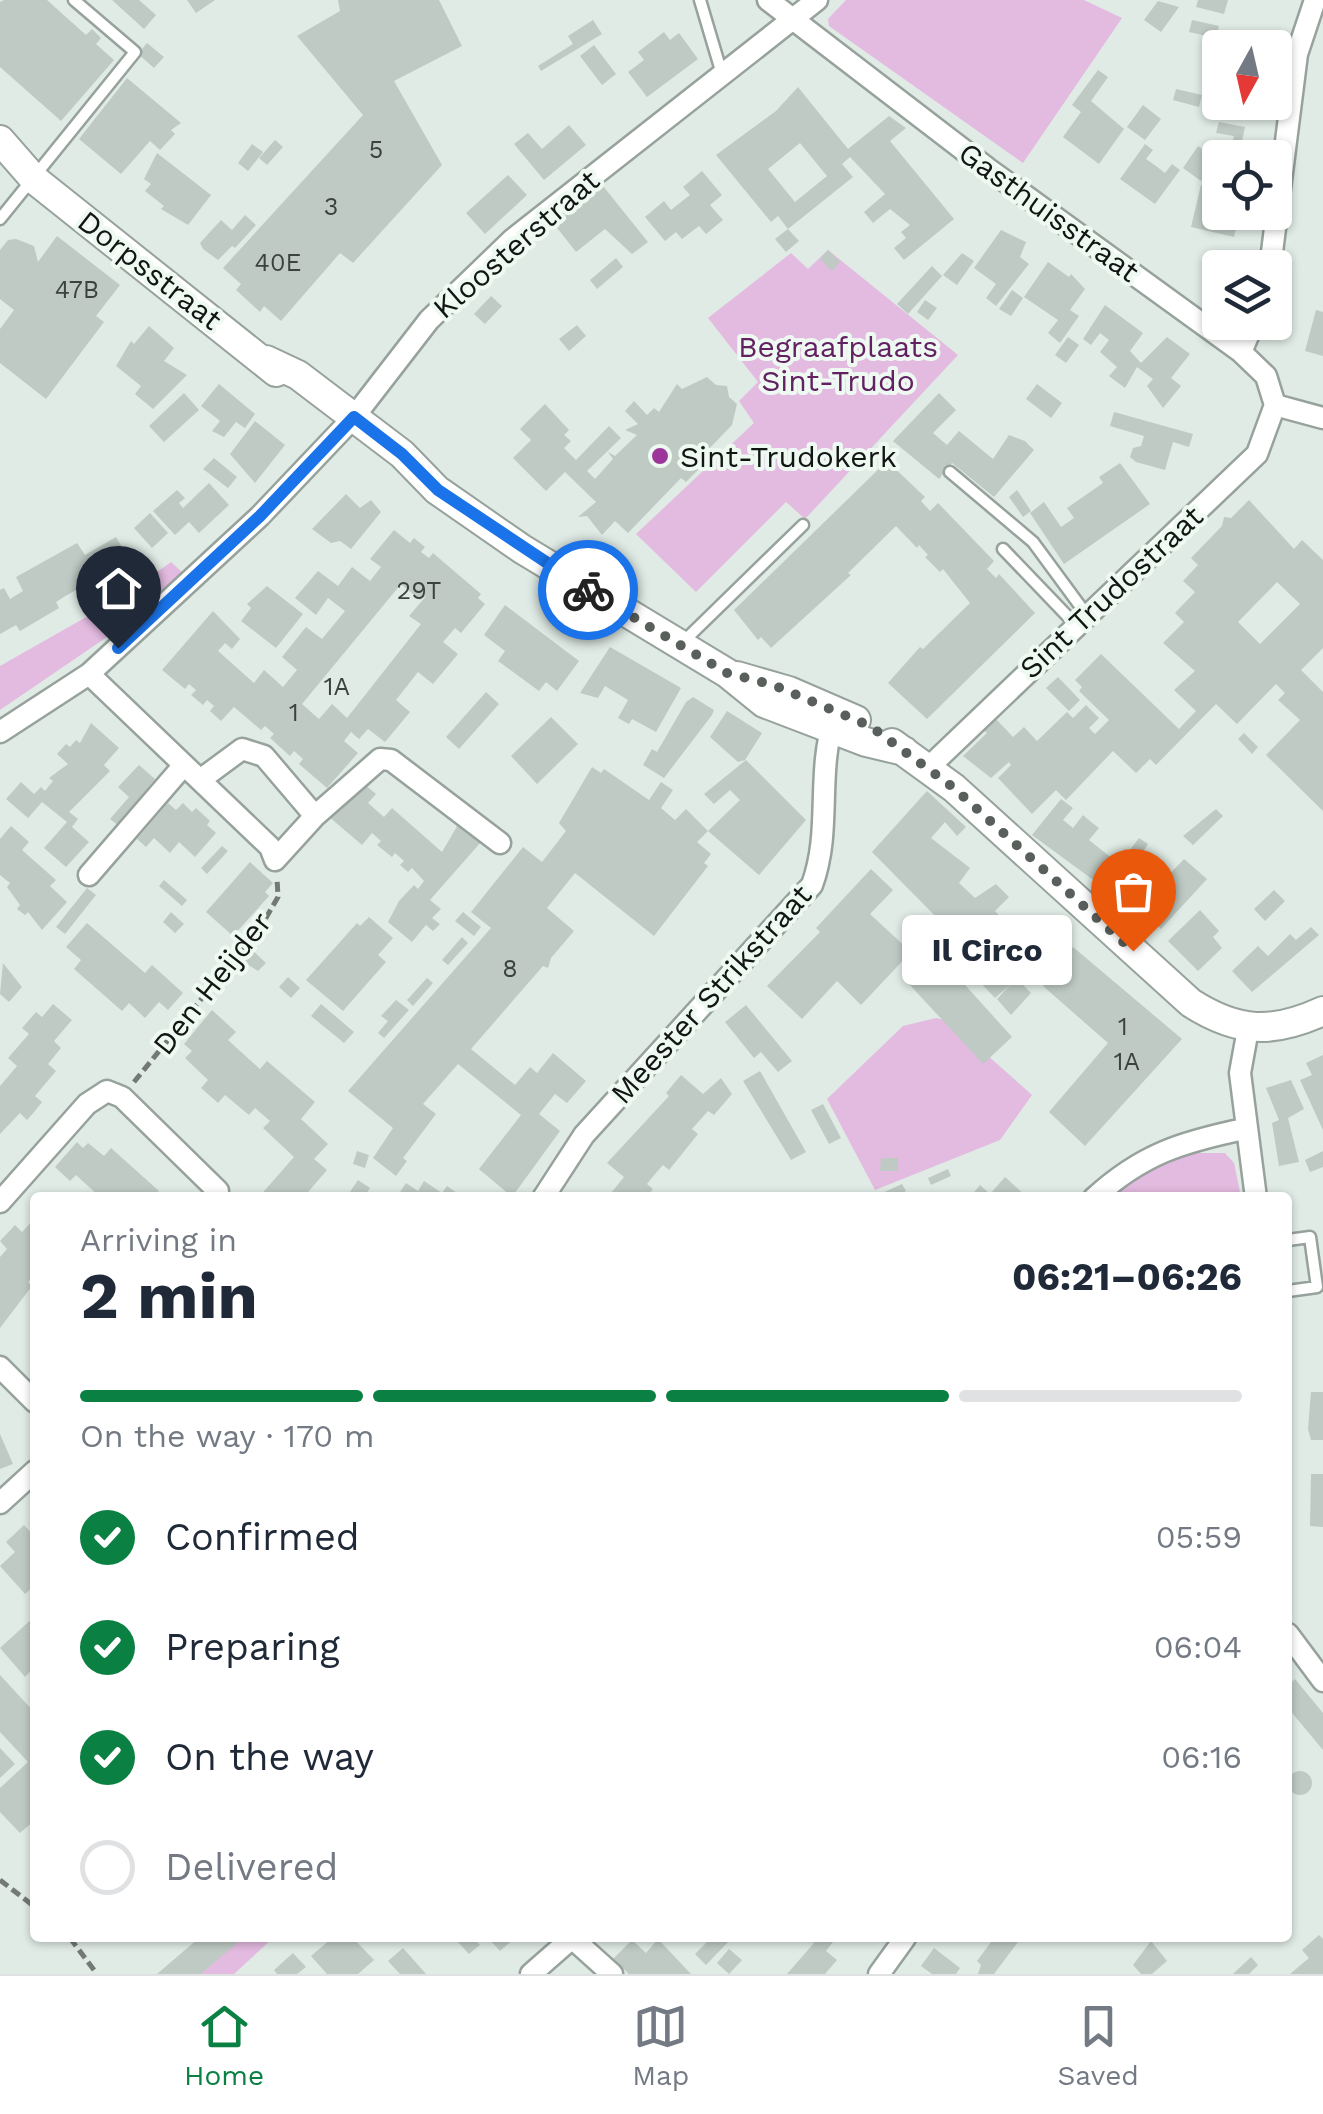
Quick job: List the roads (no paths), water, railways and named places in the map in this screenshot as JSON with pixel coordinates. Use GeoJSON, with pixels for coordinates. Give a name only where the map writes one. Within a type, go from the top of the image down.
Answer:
{"type":"FeatureCollection","features":[{"type":"Feature","properties":{"kind":"street","name":"Gasthuisstraat"},"geometry":{"type":"LineString","coordinates":[[768,0],[791,22],[1241,352],[1266,376],[1275,405]]}},
{"type":"Feature","properties":{"kind":"street","name":"Kloosterstraat"},"geometry":{"type":"LineString","coordinates":[[0,732],[89,674],[260,516],[348,423],[429,320],[512,239],[817,0]]}},
{"type":"Feature","properties":{"kind":"street"},"geometry":{"type":"LineString","coordinates":[[1272,250],[1297,54],[1314,0]]}},
{"type":"Feature","properties":{"kind":"street","name":"Dorpsstraat"},"geometry":{"type":"LineString","coordinates":[[0,140],[35,180],[266,360],[298,374],[391,468],[438,490],[522,549],[727,673],[764,703],[833,720],[929,767],[1192,1003],[1215,1019],[1248,1028]]}},
{"type":"Feature","properties":{"kind":"street","name":"Dorpsstraat"},"geometry":{"type":"LineString","coordinates":[[0,164],[35,180]]}},
{"type":"Feature","properties":{"kind":"street"},"geometry":{"type":"LineString","coordinates":[[1241,352],[1246,340]]}},
{"type":"Feature","properties":{"kind":"street"},"geometry":{"type":"LineString","coordinates":[[1275,405],[1323,418]]}},
{"type":"Feature","properties":{"kind":"street","name":"Sint Trudostraat"},"geometry":{"type":"LineString","coordinates":[[929,767],[1257,454],[1275,405]]}},
{"type":"Feature","properties":{"kind":"street"},"geometry":{"type":"LineString","coordinates":[[89,674],[270,847],[276,860],[315,816],[380,759],[392,760],[500,844]]}},
{"type":"Feature","properties":{"kind":"street","name":"Meester Strikstraat"},"geometry":{"type":"LineString","coordinates":[[547,1192],[584,1135],[798,906],[812,885],[824,832],[821,782],[833,720]]}},
{"type":"Feature","properties":{"kind":"street"},"geometry":{"type":"LineString","coordinates":[[89,875],[192,772],[242,749],[264,756],[315,816]]}},
{"type":"Feature","properties":{"kind":"street"},"geometry":{"type":"LineString","coordinates":[[1255,1192],[1244,1129],[1240,1073],[1248,1028],[1272,1030],[1323,1011]]}},
{"type":"Feature","properties":{"kind":"street"},"geometry":{"type":"LineString","coordinates":[[0,1202],[88,1104],[107,1091],[122,1097],[218,1191]]}},
{"type":"Feature","properties":{"kind":"street"},"geometry":{"type":"LineString","coordinates":[[1101,1192],[1137,1162],[1200,1138],[1244,1129]]}},
{"type":"Feature","properties":{"kind":"street"},"geometry":{"type":"LineString","coordinates":[[0,1367],[30,1397]]}},
{"type":"Feature","properties":{"kind":"street"},"geometry":{"type":"LineString","coordinates":[[0,1503],[30,1476]]}},
{"type":"Feature","properties":{"kind":"street"},"geometry":{"type":"LineString","coordinates":[[1292,1639],[1323,1681]]}},
{"type":"Feature","properties":{"kind":"street"},"geometry":{"type":"LineString","coordinates":[[531,1974],[567,1942]]}},
{"type":"Feature","properties":{"kind":"street"},"geometry":{"type":"LineString","coordinates":[[576,1942],[612,1974]]}},
{"type":"Feature","properties":{"kind":"street"},"geometry":{"type":"LineString","coordinates":[[879,1974],[903,1942]]}},
{"type":"Feature","properties":{"kind":"lane"},"geometry":{"type":"LineString","coordinates":[[0,220],[135,52],[74,0]]}},
{"type":"Feature","properties":{"kind":"lane"},"geometry":{"type":"LineString","coordinates":[[700,0],[722,74]]}},
{"type":"Feature","properties":{"kind":"lane"},"geometry":{"type":"LineString","coordinates":[[950,472],[1033,542],[1080,619]]}},
{"type":"Feature","properties":{"kind":"lane"},"geometry":{"type":"LineString","coordinates":[[680,645],[803,525]]}},
{"type":"Feature","properties":{"kind":"lane"},"geometry":{"type":"LineString","coordinates":[[1004,549],[1080,619]]}},
{"type":"Feature","properties":{"kind":"lane"},"geometry":{"type":"LineString","coordinates":[[1292,1239],[1310,1237],[1317,1286],[1292,1290]]}},
{"type":"Feature","properties":{"kind":"place","name":"Sint-Trudokerk"},"geometry":{"type":"Point","coordinates":[660,456]}},
{"type":"Feature","properties":{"kind":"place","name":"Il Circo"},"geometry":{"type":"Point","coordinates":[1133,951]}},
{"type":"Feature","properties":{"kind":"park label","name":"Begraafplaats Sint-Trudo"},"geometry":{"type":"Point","coordinates":[838,363]}}]}
